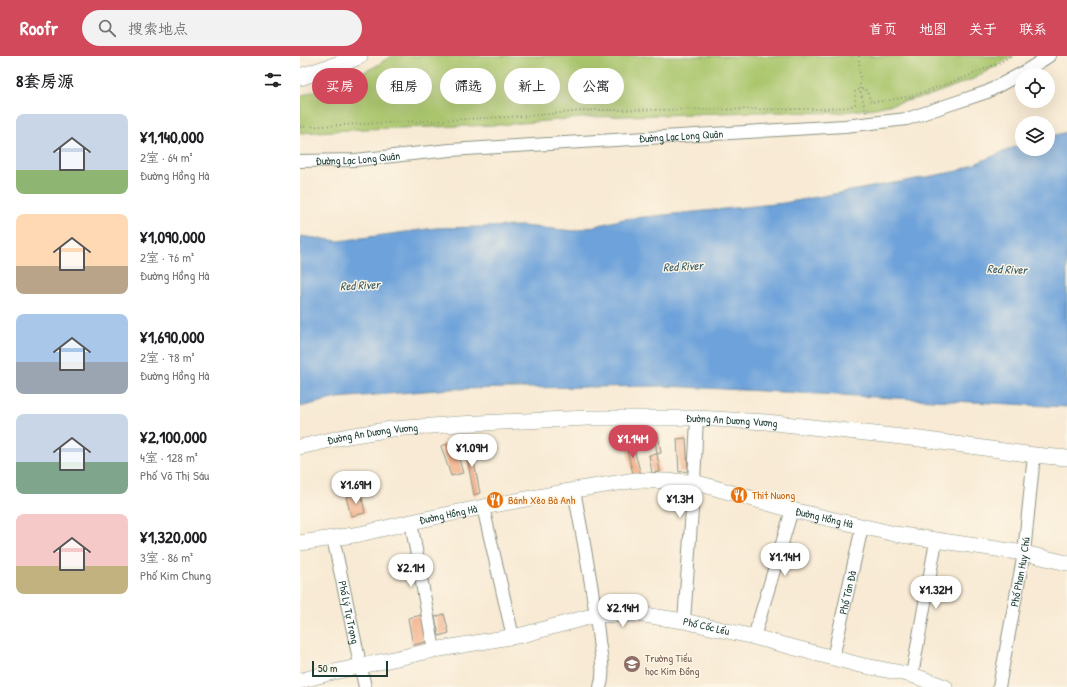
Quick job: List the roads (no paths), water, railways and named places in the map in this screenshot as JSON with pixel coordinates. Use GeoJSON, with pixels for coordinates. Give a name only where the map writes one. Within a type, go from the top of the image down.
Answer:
{"type":"FeatureCollection","features":[{"type":"Feature","properties":{"kind":"main road"},"geometry":{"type":"LineString","coordinates":[[300,77],[359,56]]}},
{"type":"Feature","properties":{"kind":"street","name":"Đường Lạc Long Quân"},"geometry":{"type":"LineString","coordinates":[[300,162],[355,160],[450,150],[809,129],[907,119],[986,92],[1024,72],[1049,56]]}},
{"type":"Feature","properties":{"kind":"street","name":"Đường An Dương Vương"},"geometry":{"type":"LineString","coordinates":[[300,447],[348,436],[458,424],[588,418],[697,418],[766,422],[920,439],[1034,455],[1067,458]]}},
{"type":"Feature","properties":{"kind":"street"},"geometry":{"type":"LineString","coordinates":[[684,621],[697,418]]}},
{"type":"Feature","properties":{"kind":"street","name":"Phố Phan Huy Chú"},"geometry":{"type":"LineString","coordinates":[[999,687],[1024,553],[1034,455]]}},
{"type":"Feature","properties":{"kind":"street","name":"Đường Hồng Hà"},"geometry":{"type":"LineString","coordinates":[[300,543],[360,534],[483,507],[636,480],[694,482],[792,510],[862,527],[936,541],[1024,553],[1067,563]]}},
{"type":"Feature","properties":{"kind":"street"},"geometry":{"type":"LineString","coordinates":[[574,490],[596,615],[602,666],[600,687]]}},
{"type":"Feature","properties":{"kind":"street"},"geometry":{"type":"LineString","coordinates":[[483,507],[513,637]]}},
{"type":"Feature","properties":{"kind":"street"},"geometry":{"type":"LineString","coordinates":[[754,637],[792,510]]}},
{"type":"Feature","properties":{"kind":"street"},"geometry":{"type":"LineString","coordinates":[[411,522],[434,650]]}},
{"type":"Feature","properties":{"kind":"street","name":"Phố Tản Đà"},"geometry":{"type":"LineString","coordinates":[[833,658],[862,527]]}},
{"type":"Feature","properties":{"kind":"street","name":"Phố Lý Tự Trọng"},"geometry":{"type":"LineString","coordinates":[[333,538],[365,687]]}},
{"type":"Feature","properties":{"kind":"street"},"geometry":{"type":"LineString","coordinates":[[912,675],[936,541]]}},
{"type":"Feature","properties":{"kind":"street","name":"Phố Cốc Lếu"},"geometry":{"type":"LineString","coordinates":[[300,681],[434,650],[513,637],[596,615],[637,614],[684,621],[754,637],[860,665],[912,675],[945,687]]}},
{"type":"Feature","properties":{"kind":"water","name":"Red River"},"geometry":{"type":"Polygon","coordinates":[[[1067,132],[1067,407],[666,386],[450,389],[337,398],[300,407],[300,236],[339,241],[435,228],[523,226],[574,231],[624,219],[784,203],[958,171],[1015,147],[1015,156],[1055,156],[1055,135],[1067,132]]]}},
{"type":"Feature","properties":{"kind":"place","name":"Thit Nuong"},"geometry":{"type":"Point","coordinates":[739,495]}},
{"type":"Feature","properties":{"kind":"place","name":"Bánh Xèo Bà Anh"},"geometry":{"type":"Point","coordinates":[495,500]}},
{"type":"Feature","properties":{"kind":"place","name":"Trường Tiểu học Kim Đồng"},"geometry":{"type":"Point","coordinates":[632,664]}}]}
